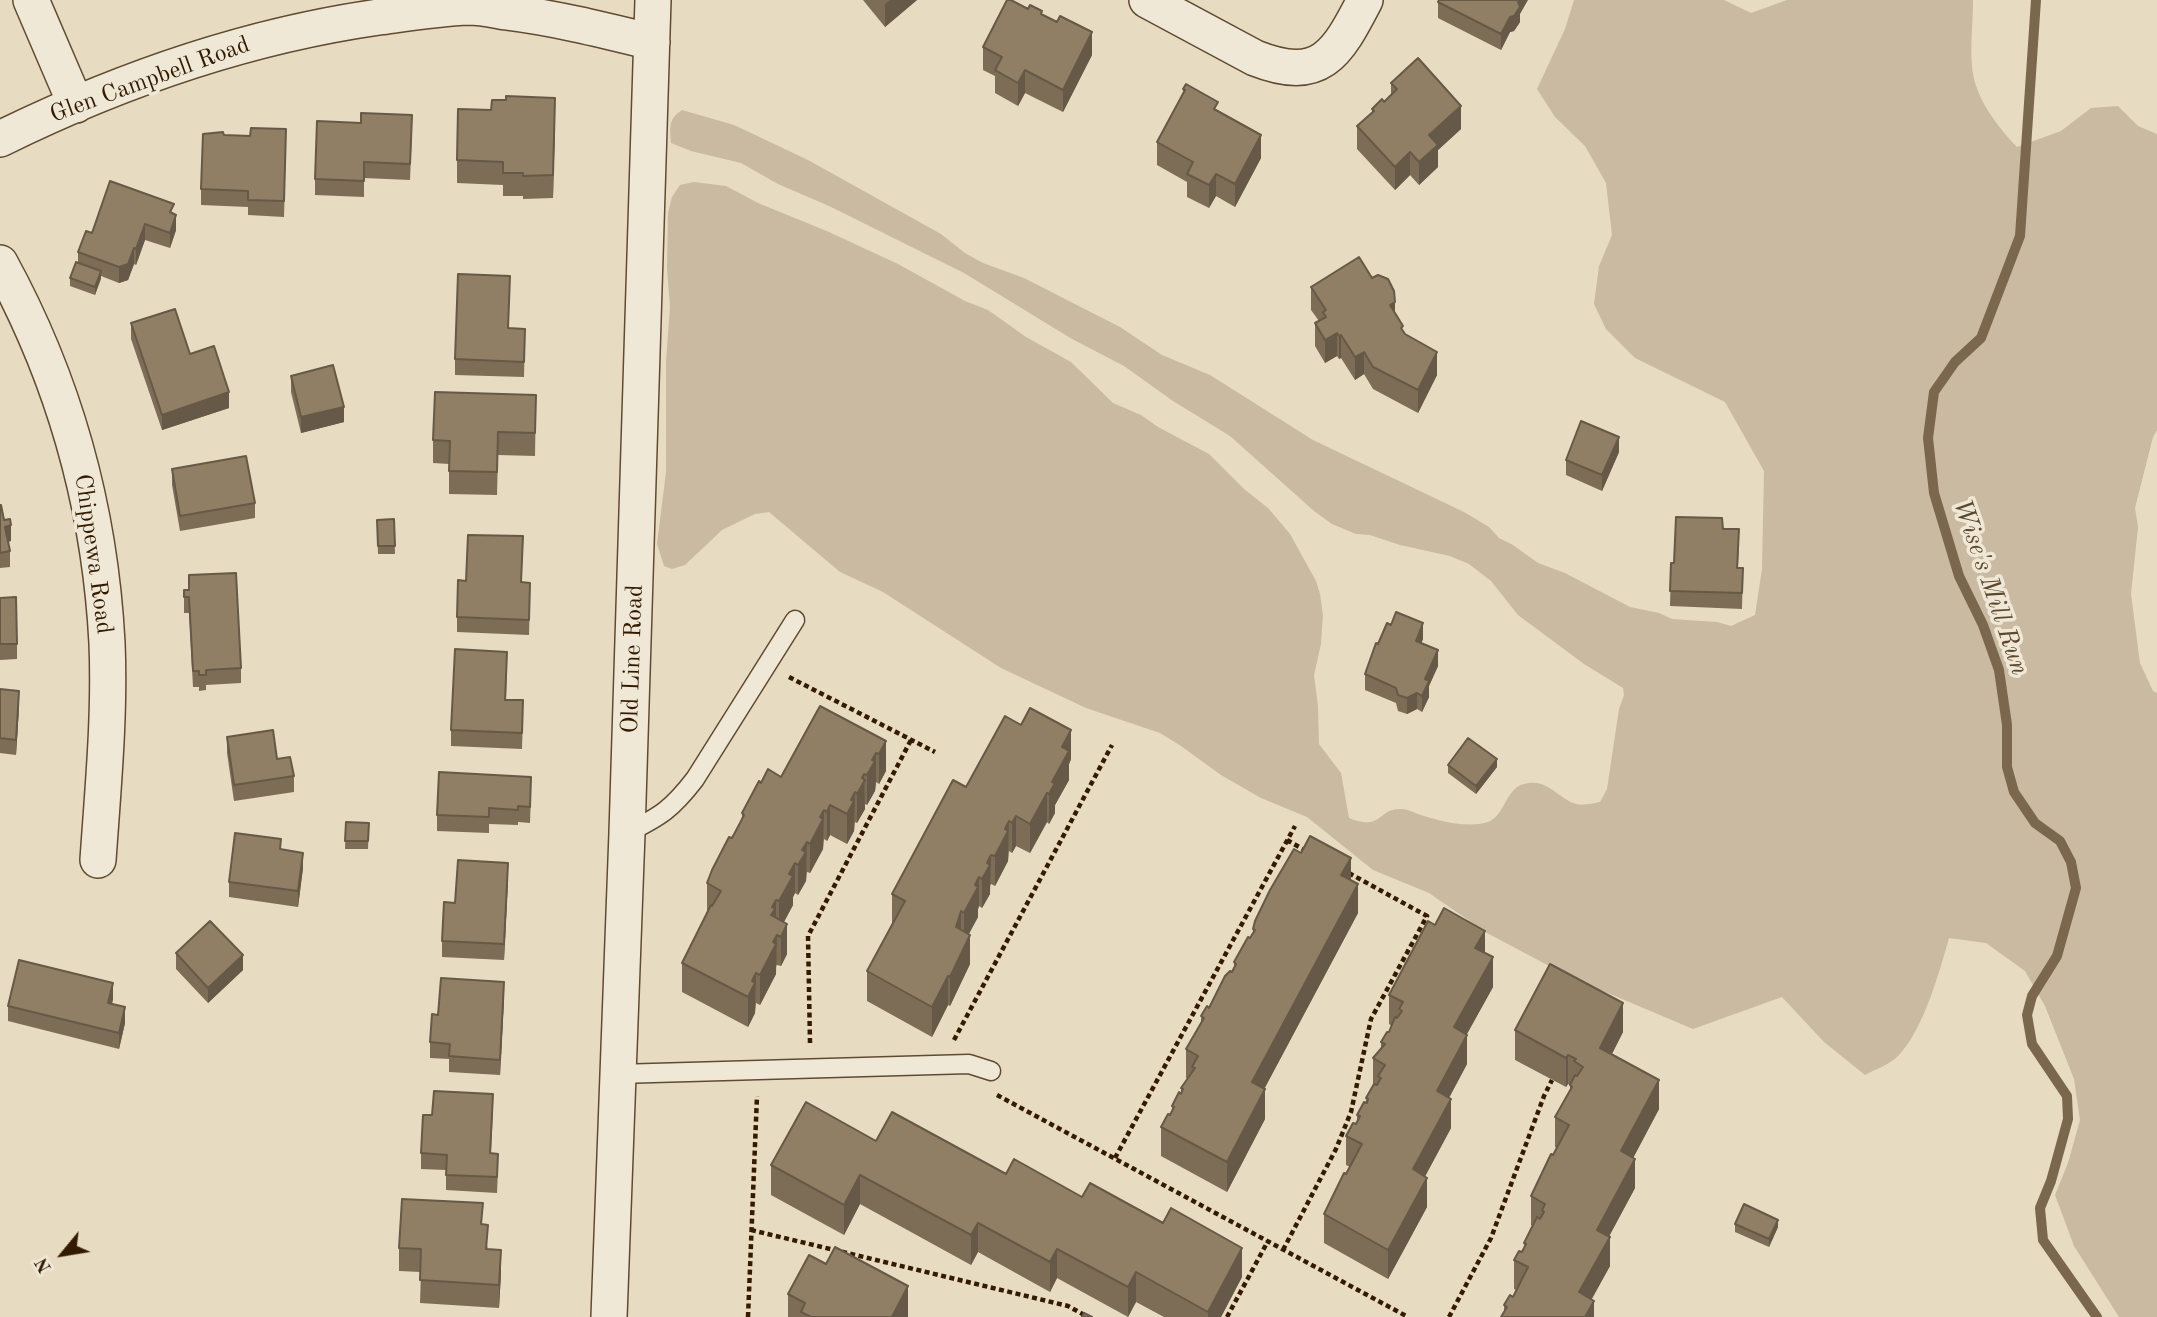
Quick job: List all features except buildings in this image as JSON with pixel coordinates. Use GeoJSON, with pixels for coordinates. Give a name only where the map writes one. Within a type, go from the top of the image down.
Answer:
{"type":"FeatureCollection","features":[{"type":"Feature","properties":{"kind":"street"},"geometry":{"type":"LineString","coordinates":[[31,0],[76,105]]}},
{"type":"Feature","properties":{"kind":"street","name":"Old Line Road"},"geometry":{"type":"LineString","coordinates":[[609,1317],[653,0]]}},
{"type":"Feature","properties":{"kind":"street"},"geometry":{"type":"LineString","coordinates":[[1147,0],[1255,58],[1292,68],[1314,65],[1328,59],[1340,45],[1365,0]]}},
{"type":"Feature","properties":{"kind":"street","name":"Glen Campbell Road"},"geometry":{"type":"LineString","coordinates":[[0,139],[155,73],[251,42],[360,20],[477,4],[652,42]]}},
{"type":"Feature","properties":{"kind":"street","name":"Chippewa Road"},"geometry":{"type":"LineString","coordinates":[[0,263],[34,331],[60,394],[80,459],[93,523],[102,582],[107,645],[104,770],[98,860]]}},
{"type":"Feature","properties":{"kind":"lane"},"geometry":{"type":"LineString","coordinates":[[627,833],[661,816],[678,802],[795,620]]}},
{"type":"Feature","properties":{"kind":"lane"},"geometry":{"type":"LineString","coordinates":[[618,1074],[969,1064],[991,1070]]}},
{"type":"Feature","properties":{"kind":"path"},"geometry":{"type":"LineString","coordinates":[[767,665],[935,752]]}},
{"type":"Feature","properties":{"kind":"path"},"geometry":{"type":"LineString","coordinates":[[810,1044],[808,936],[911,740]]}},
{"type":"Feature","properties":{"kind":"path"},"geometry":{"type":"LineString","coordinates":[[1112,745],[953,1042],[965,1078],[1408,1317]]}},
{"type":"Feature","properties":{"kind":"path"},"geometry":{"type":"LineString","coordinates":[[1115,1158],[1295,826]]}},
{"type":"Feature","properties":{"kind":"path"},"geometry":{"type":"LineString","coordinates":[[1287,840],[1310,853]]}},
{"type":"Feature","properties":{"kind":"path"},"geometry":{"type":"LineString","coordinates":[[1283,1250],[1336,1149],[1351,1112],[1371,1019],[1427,916],[1345,872]]}},
{"type":"Feature","properties":{"kind":"path"},"geometry":{"type":"LineString","coordinates":[[784,1070],[784,1045],[823,1044]]}},
{"type":"Feature","properties":{"kind":"path"},"geometry":{"type":"LineString","coordinates":[[748,1317],[758,1071]]}},
{"type":"Feature","properties":{"kind":"path"},"geometry":{"type":"LineString","coordinates":[[1449,1317],[1491,1238],[1552,1080]]}},
{"type":"Feature","properties":{"kind":"path"},"geometry":{"type":"LineString","coordinates":[[751,1230],[1068,1306],[1088,1317]]}},
{"type":"Feature","properties":{"kind":"path"},"geometry":{"type":"LineString","coordinates":[[1227,1317],[1268,1241]]}},
{"type":"Feature","properties":{"kind":"shaded area"},"geometry":{"type":"Polygon","coordinates":[[[1574,0],[1724,0],[1751,13],[1787,0],[1973,0],[1971,50],[1977,89],[1988,110],[2017,147],[2061,131],[2091,108],[2118,106],[2138,126],[2157,134],[2157,430],[2135,508],[2138,527],[2131,594],[2140,663],[2153,691],[2157,693],[2157,1317],[2119,1317],[2074,1246],[2055,1195],[2068,1163],[2080,1120],[2074,1079],[2045,1006],[2025,971],[1986,943],[1949,938],[1930,1000],[1908,1044],[1892,1061],[1865,1075],[1824,1042],[1782,997],[1693,1029],[1570,977],[1487,933],[1429,893],[1373,870],[1307,817],[1261,798],[1221,775],[1160,733],[1086,708],[1001,668],[883,592],[840,572],[769,512],[755,514],[722,530],[685,565],[672,569],[664,566],[657,544],[666,472],[666,362],[670,307],[667,268],[668,213],[672,197],[680,185],[694,182],[726,186],[758,203],[898,264],[965,301],[988,310],[1026,337],[1071,362],[1113,403],[1141,415],[1209,454],[1244,489],[1268,508],[1290,534],[1316,581],[1320,594],[1323,615],[1321,644],[1314,675],[1319,744],[1341,773],[1349,818],[1360,822],[1374,821],[1395,809],[1403,809],[1447,822],[1480,824],[1498,815],[1518,787],[1532,783],[1539,783],[1576,804],[1600,802],[1607,789],[1623,688],[1584,664],[1518,615],[1491,581],[1469,564],[1450,556],[1370,535],[1356,534],[1332,524],[1230,436],[1173,401],[1124,366],[1072,339],[964,273],[829,206],[778,184],[741,163],[691,151],[671,143],[670,133],[672,120],[682,110],[734,125],[808,160],[941,234],[983,263],[1024,278],[1120,327],[1162,355],[1210,375],[1313,440],[1464,512],[1538,563],[1565,573],[1630,607],[1659,613],[1672,619],[1717,622],[1731,626],[1755,615],[1762,569],[1764,471],[1725,402],[1635,358],[1606,329],[1594,304],[1599,266],[1612,235],[1606,183],[1585,146],[1555,117],[1537,89],[1565,29],[1574,0]]]}},
{"type":"Feature","properties":{"kind":"waterway","name":"Wise's Mill Run"},"geometry":{"type":"LineString","coordinates":[[2036,0],[2020,236],[1981,338],[1955,362],[1934,392],[1928,438],[1934,493],[1959,576],[1983,625],[1999,670],[2007,725],[2007,767],[2014,792],[2035,823],[2060,841],[2071,862],[2076,888],[2057,956],[2032,996],[2027,1015],[2032,1044],[2067,1096],[2068,1119],[2051,1181],[2040,1208],[2043,1240],[2097,1317]]}}]}
